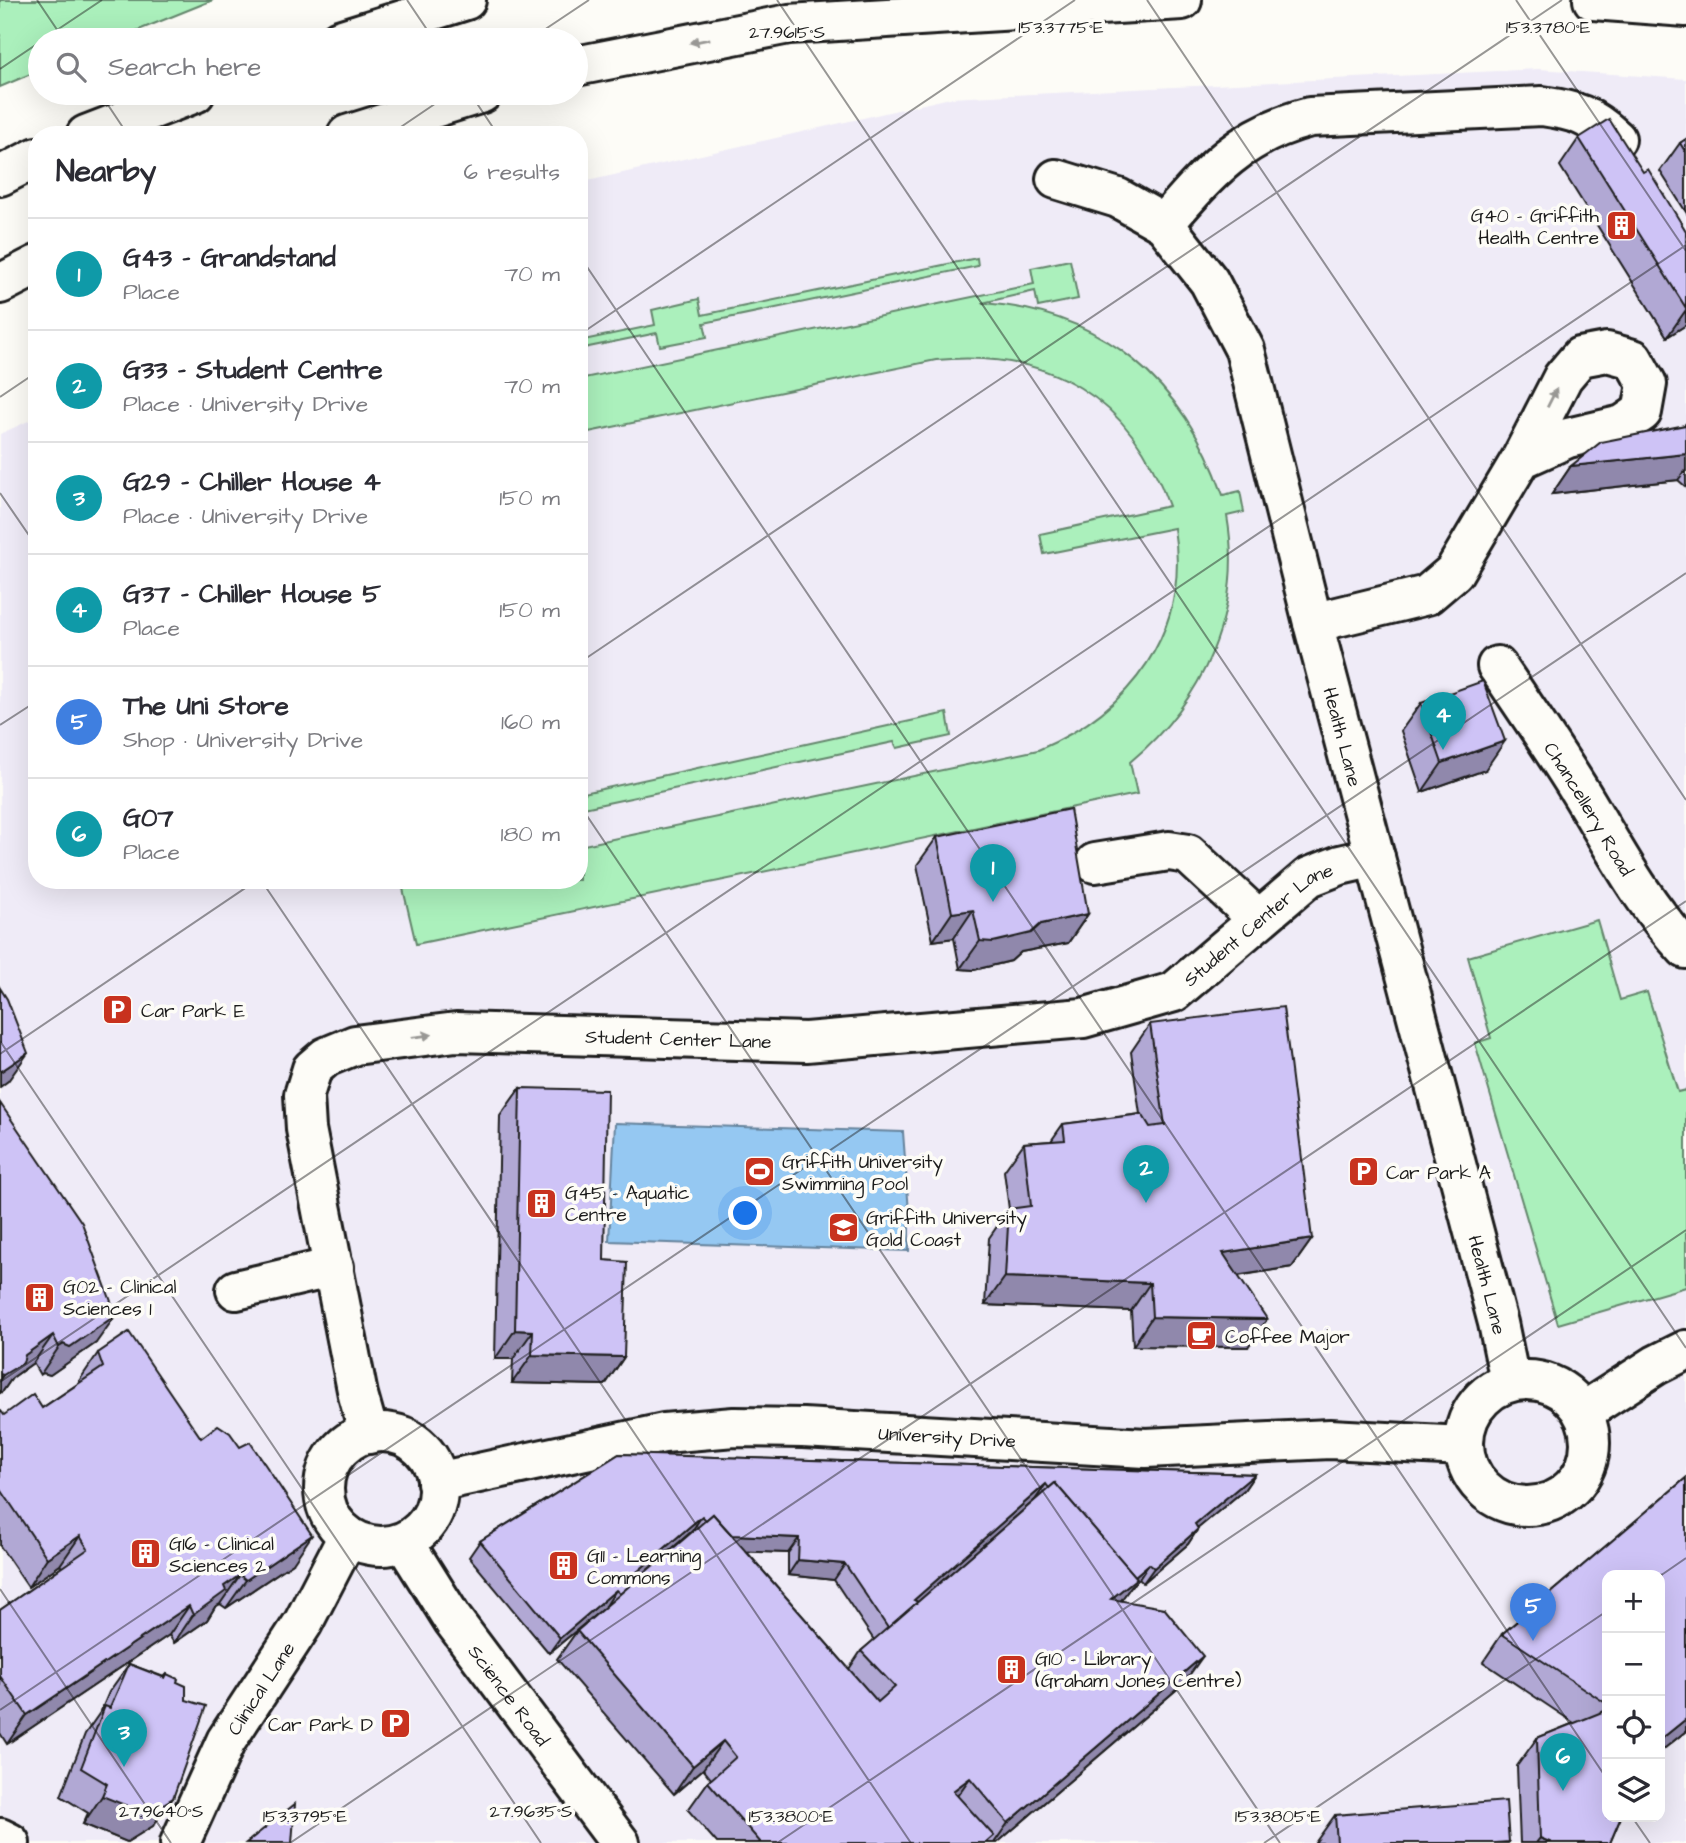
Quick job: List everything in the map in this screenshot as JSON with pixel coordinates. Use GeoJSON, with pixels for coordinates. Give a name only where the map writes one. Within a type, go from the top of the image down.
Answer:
{"type":"FeatureCollection","features":[{"type":"Feature","properties":{"kind":"street"},"geometry":{"type":"LineString","coordinates":[[378,28],[466,0]]}},
{"type":"Feature","properties":{"kind":"street"},"geometry":{"type":"LineString","coordinates":[[588,64],[789,24],[1182,0]]}},
{"type":"Feature","properties":{"kind":"street"},"geometry":{"type":"LineString","coordinates":[[1593,0],[1686,7]]}},
{"type":"Feature","properties":{"kind":"street"},"geometry":{"type":"LineString","coordinates":[[109,126],[164,105]]}},
{"type":"Feature","properties":{"kind":"street"},"geometry":{"type":"LineString","coordinates":[[376,126],[443,105]]}},
{"type":"Feature","properties":{"kind":"street"},"geometry":{"type":"LineString","coordinates":[[1164,223],[1233,150],[1281,124],[1310,117],[1542,106],[1578,111],[1599,123],[1616,139]]}},
{"type":"Feature","properties":{"kind":"street"},"geometry":{"type":"LineString","coordinates":[[0,176],[28,161]]}},
{"type":"Feature","properties":{"kind":"street","name":"Health Lane"},"geometry":{"type":"LineString","coordinates":[[1056,179],[1118,198],[1164,223],[1209,281],[1245,350],[1313,623],[1498,1323],[1510,1381]]}},
{"type":"Feature","properties":{"kind":"street"},"geometry":{"type":"LineString","coordinates":[[0,284],[28,270]]}},
{"type":"Feature","properties":{"kind":"street"},"geometry":{"type":"LineString","coordinates":[[1313,623],[1427,596],[1454,572],[1521,459]]}},
{"type":"Feature","properties":{"kind":"street","name":"Chancellery Road"},"geometry":{"type":"LineString","coordinates":[[1497,666],[1582,794],[1655,916],[1686,949]]}},
{"type":"Feature","properties":{"kind":"street"},"geometry":{"type":"LineString","coordinates":[[1095,863],[1169,851],[1188,854],[1258,919]]}},
{"type":"Feature","properties":{"kind":"street","name":"Student Center Lane"},"geometry":{"type":"LineString","coordinates":[[369,1434],[358,1395],[306,1129],[304,1095],[312,1069],[326,1057],[355,1045],[456,1032],[806,1042],[1083,1018],[1174,992],[1309,877],[1340,865],[1376,857]]}},
{"type":"Feature","properties":{"kind":"street"},"geometry":{"type":"LineString","coordinates":[[236,1290],[334,1267]]}},
{"type":"Feature","properties":{"kind":"street"},"geometry":{"type":"LineString","coordinates":[[1583,1412],[1656,1365],[1686,1350]]}},
{"type":"Feature","properties":{"kind":"street"},"geometry":{"type":"LineString","coordinates":[[1531,1379],[1551,1384],[1570,1396],[1583,1412],[1590,1432],[1590,1453],[1584,1472],[1572,1489],[1555,1501],[1534,1507],[1514,1506],[1494,1498],[1473,1475],[1463,1446],[1466,1424],[1475,1405],[1491,1390],[1510,1381],[1531,1379]]}},
{"type":"Feature","properties":{"kind":"street","name":"University Drive"},"geometry":{"type":"LineString","coordinates":[[437,1482],[664,1433],[734,1427],[803,1428],[1146,1448],[1330,1439],[1463,1446]]}},
{"type":"Feature","properties":{"kind":"street"},"geometry":{"type":"LineString","coordinates":[[394,1433],[410,1440],[433,1466],[437,1482],[433,1514],[424,1527],[404,1542],[382,1547],[364,1544],[348,1536],[335,1524],[327,1508],[324,1479],[331,1460],[340,1449],[360,1435],[369,1434],[394,1433]]}},
{"type":"Feature","properties":{"kind":"street","name":"Clinical Lane"},"geometry":{"type":"LineString","coordinates":[[180,1843],[226,1741],[303,1623],[348,1536]]}},
{"type":"Feature","properties":{"kind":"street","name":"Science Road"},"geometry":{"type":"LineString","coordinates":[[404,1542],[453,1620],[620,1843]]}},
{"type":"Feature","properties":{"kind":"street"},"geometry":{"type":"LineString","coordinates":[[0,1839],[10,1843]]}},
{"type":"Feature","properties":{"kind":"shaded area","name":"Griffith University Gold Coast"},"geometry":{"type":"Polygon","coordinates":[[[1538,69],[1686,79],[1686,1843],[0,1843],[0,434],[28,421],[28,889],[588,889],[588,181],[950,98],[1538,69]]]}},
{"type":"Feature","properties":{"kind":"green space"},"geometry":{"type":"Polygon","coordinates":[[[0,0],[213,0],[144,28],[28,28],[28,75],[0,87],[0,0]]]}},
{"type":"Feature","properties":{"kind":"green space"},"geometry":{"type":"Polygon","coordinates":[[[977,258],[978,266],[704,323],[707,337],[660,346],[657,333],[588,347],[588,339],[655,325],[652,310],[699,299],[702,315],[977,258]]]}},
{"type":"Feature","properties":{"kind":"green space"},"geometry":{"type":"Polygon","coordinates":[[[1070,260],[1078,299],[1038,307],[1035,291],[982,303],[1025,309],[1065,320],[1101,337],[1133,360],[1162,387],[1186,418],[1223,495],[1240,491],[1244,512],[1227,516],[1231,552],[1223,620],[1197,683],[1156,738],[1130,762],[1137,794],[416,944],[403,889],[588,889],[588,844],[1038,750],[1071,734],[1126,690],[1147,663],[1163,634],[1173,601],[1177,566],[1174,528],[1044,554],[1040,534],[1169,506],[1153,468],[1132,436],[1108,409],[1081,388],[1049,373],[1015,363],[977,359],[936,360],[588,432],[588,377],[1034,284],[1031,268],[1070,260]]]}},
{"type":"Feature","properties":{"kind":"green space"},"geometry":{"type":"Polygon","coordinates":[[[947,713],[951,736],[897,748],[894,742],[588,807],[588,792],[947,713]]]}},
{"type":"Feature","properties":{"kind":"green space"},"geometry":{"type":"Polygon","coordinates":[[[1597,920],[1620,1000],[1647,992],[1678,1092],[1686,1090],[1686,1287],[1558,1324],[1475,1043],[1491,1038],[1468,957],[1597,920]]]}},
{"type":"Feature","properties":{"kind":"water","name":"Griffith University Swimming Pool"},"geometry":{"type":"Polygon","coordinates":[[[615,1123],[903,1132],[909,1251],[609,1241],[615,1123]]]}},
{"type":"Feature","properties":{"kind":"building"},"geometry":{"type":"Polygon","coordinates":[[[1609,119],[1643,172],[1648,169],[1686,231],[1686,308],[1579,138],[1609,119]]]}},
{"type":"Feature","properties":{"kind":"building"},"geometry":{"type":"Polygon","coordinates":[[[1686,139],[1686,153],[1680,143],[1686,139]]]}},
{"type":"Feature","properties":{"kind":"building"},"geometry":{"type":"Polygon","coordinates":[[[1686,423],[1686,454],[1571,466],[1601,442],[1686,423]]]}},
{"type":"Feature","properties":{"kind":"building"},"geometry":{"type":"Polygon","coordinates":[[[1483,681],[1505,741],[1442,763],[1421,703],[1483,681]]]}},
{"type":"Feature","properties":{"kind":"building"},"geometry":{"type":"Polygon","coordinates":[[[1070,809],[1088,914],[1041,924],[1031,933],[993,942],[980,941],[973,910],[952,913],[937,837],[1070,809]]]}},
{"type":"Feature","properties":{"kind":"building"},"geometry":{"type":"Polygon","coordinates":[[[0,988],[28,1053],[0,1072],[0,988]]]}},
{"type":"Feature","properties":{"kind":"building"},"geometry":{"type":"Polygon","coordinates":[[[1283,1007],[1312,1239],[1223,1253],[1267,1319],[1152,1317],[1150,1283],[1005,1277],[1009,1209],[1031,1206],[1024,1143],[1065,1140],[1063,1124],[1142,1114],[1150,1127],[1165,1125],[1150,1024],[1283,1007]]]}},
{"type":"Feature","properties":{"kind":"building","name":"G45 - Aquatic Centre"},"geometry":{"type":"Polygon","coordinates":[[[520,1088],[607,1090],[604,1260],[627,1262],[624,1357],[532,1355],[533,1331],[515,1330],[520,1088]]]}},
{"type":"Feature","properties":{"kind":"building","name":"G02 - Clinical Sciences 1"},"geometry":{"type":"Polygon","coordinates":[[[0,1103],[82,1223],[116,1315],[70,1347],[63,1344],[59,1347],[53,1335],[25,1355],[23,1363],[3,1375],[0,1374],[0,1103]]]}},
{"type":"Feature","properties":{"kind":"building","name":"G16 - Clinical Sciences 2"},"geometry":{"type":"Polygon","coordinates":[[[129,1332],[201,1438],[218,1425],[230,1433],[240,1447],[250,1442],[312,1535],[246,1580],[240,1575],[224,1586],[226,1591],[193,1615],[189,1606],[27,1715],[0,1676],[0,1610],[88,1549],[80,1536],[47,1558],[0,1488],[0,1410],[4,1415],[33,1394],[42,1408],[103,1367],[98,1353],[129,1332]]]}},
{"type":"Feature","properties":{"kind":"building","name":"G11 - Learning Commons"},"geometry":{"type":"Polygon","coordinates":[[[619,1454],[1255,1474],[1195,1524],[1198,1529],[1154,1568],[1149,1564],[1135,1576],[1055,1483],[1049,1488],[1046,1484],[914,1600],[918,1602],[888,1628],[845,1564],[798,1560],[799,1538],[732,1535],[713,1514],[706,1520],[702,1516],[630,1578],[634,1582],[620,1594],[616,1590],[560,1638],[480,1541],[619,1454]]]}},
{"type":"Feature","properties":{"kind":"building"},"geometry":{"type":"Polygon","coordinates":[[[1686,1478],[1686,1719],[1665,1736],[1665,1570],[1602,1570],[1602,1701],[1502,1634],[1686,1478]]]}},
{"type":"Feature","properties":{"kind":"building","name":"G10 - Library (Graham Jones Centre)"},"geometry":{"type":"Polygon","coordinates":[[[1055,1483],[1137,1578],[1111,1599],[1164,1608],[1203,1656],[1008,1823],[970,1778],[953,1791],[994,1836],[986,1843],[761,1843],[708,1782],[736,1757],[723,1741],[693,1766],[577,1631],[713,1514],[878,1702],[895,1687],[861,1651],[1055,1483]]]}},
{"type":"Feature","properties":{"kind":"building"},"geometry":{"type":"Polygon","coordinates":[[[129,1664],[165,1678],[167,1674],[178,1679],[177,1682],[186,1686],[186,1700],[206,1706],[173,1798],[147,1814],[102,1796],[107,1784],[81,1768],[105,1706],[110,1708],[129,1664]]]}},
{"type":"Feature","properties":{"kind":"building"},"geometry":{"type":"Polygon","coordinates":[[[1602,1712],[1602,1822],[1619,1822],[1610,1843],[1552,1843],[1540,1838],[1537,1738],[1602,1712]]]}},
{"type":"Feature","properties":{"kind":"building"},"geometry":{"type":"Polygon","coordinates":[[[1506,1801],[1509,1842],[1337,1843],[1335,1815],[1506,1801]]]}},
{"type":"Feature","properties":{"kind":"building"},"geometry":{"type":"Polygon","coordinates":[[[295,1804],[292,1843],[246,1843],[295,1804]]]}},
{"type":"Feature","properties":{"kind":"place","name":"G40 - Griffith Health Centre"},"geometry":{"type":"Point","coordinates":[1622,226]}},
{"type":"Feature","properties":{"kind":"place","name":"G37 - Chiller House 5"},"geometry":{"type":"Point","coordinates":[1443,750]}},
{"type":"Feature","properties":{"kind":"place","name":"G43 - Grandstand"},"geometry":{"type":"Point","coordinates":[993,902]}},
{"type":"Feature","properties":{"kind":"place","name":"Car Park E"},"geometry":{"type":"Point","coordinates":[118,1010]}},
{"type":"Feature","properties":{"kind":"place","name":"Griffith University Swimming Pool"},"geometry":{"type":"Point","coordinates":[759,1172]}},
{"type":"Feature","properties":{"kind":"place","name":"Car Park A"},"geometry":{"type":"Point","coordinates":[1363,1172]}},
{"type":"Feature","properties":{"kind":"place","name":"G45 - Aquatic Centre"},"geometry":{"type":"Point","coordinates":[542,1203]}},
{"type":"Feature","properties":{"kind":"place","name":"G33 - Student Centre"},"geometry":{"type":"Point","coordinates":[1146,1203]}},
{"type":"Feature","properties":{"kind":"place","name":"Griffith University Gold Coast"},"geometry":{"type":"Point","coordinates":[843,1228]}},
{"type":"Feature","properties":{"kind":"place","name":"G02 - Clinical Sciences 1"},"geometry":{"type":"Point","coordinates":[40,1297]}},
{"type":"Feature","properties":{"kind":"place","name":"Coffee Major"},"geometry":{"type":"Point","coordinates":[1202,1336]}},
{"type":"Feature","properties":{"kind":"place","name":"G16 - Clinical Sciences 2"},"geometry":{"type":"Point","coordinates":[146,1554]}},
{"type":"Feature","properties":{"kind":"place","name":"G11 - Learning Commons"},"geometry":{"type":"Point","coordinates":[564,1566]}},
{"type":"Feature","properties":{"kind":"place","name":"The Uni Store"},"geometry":{"type":"Point","coordinates":[1533,1641]}},
{"type":"Feature","properties":{"kind":"place","name":"G10 - Library (Graham Jones Centre)"},"geometry":{"type":"Point","coordinates":[1012,1669]}},
{"type":"Feature","properties":{"kind":"place","name":"Car Park D"},"geometry":{"type":"Point","coordinates":[396,1724]}},
{"type":"Feature","properties":{"kind":"place","name":"G29 - Chiller House 4"},"geometry":{"type":"Point","coordinates":[124,1767]}},
{"type":"Feature","properties":{"kind":"place","name":"G07"},"geometry":{"type":"Point","coordinates":[1563,1791]}}]}
